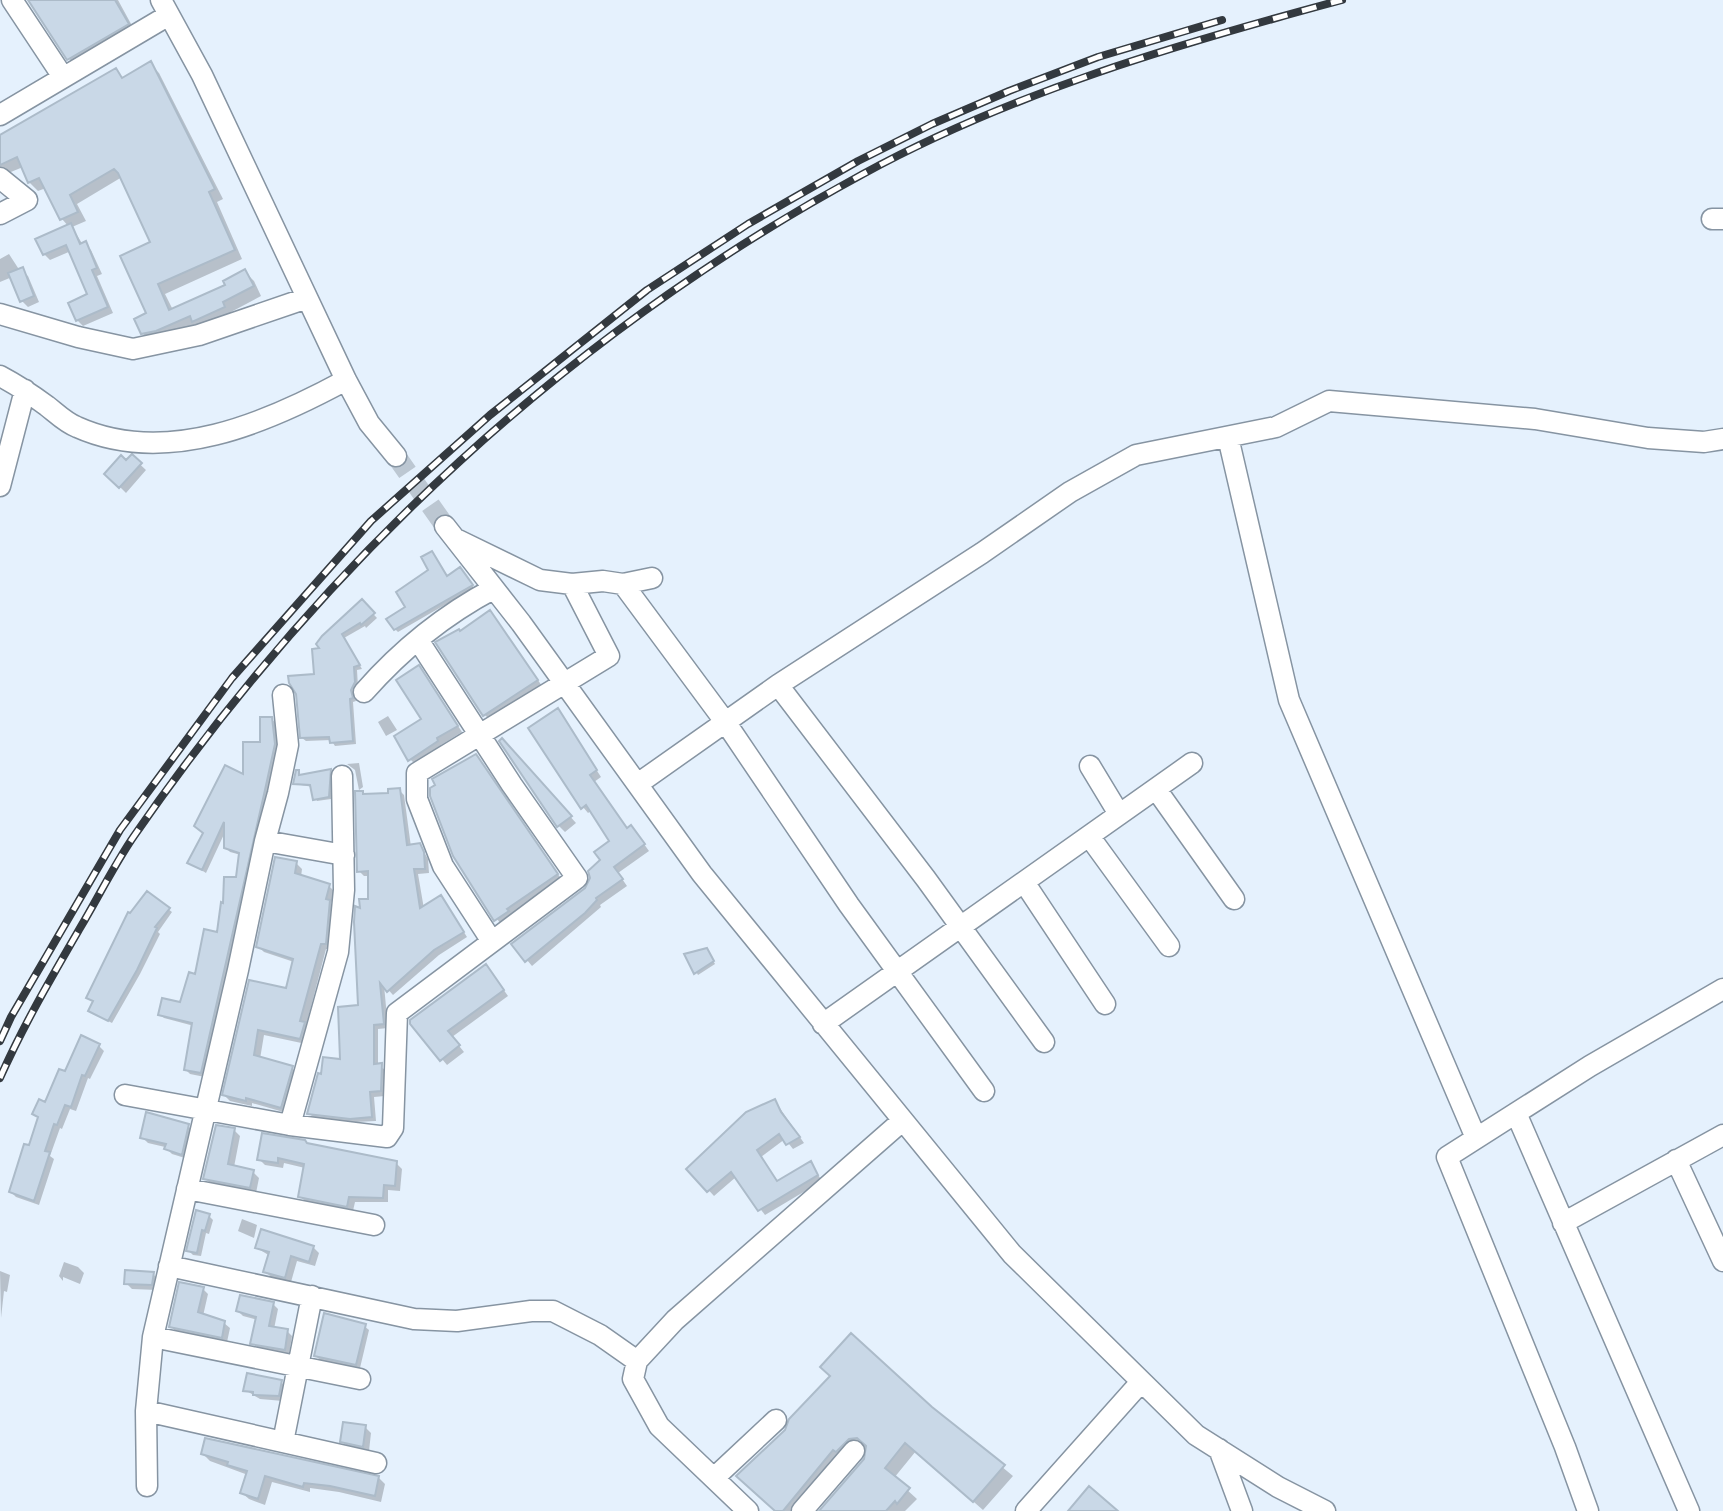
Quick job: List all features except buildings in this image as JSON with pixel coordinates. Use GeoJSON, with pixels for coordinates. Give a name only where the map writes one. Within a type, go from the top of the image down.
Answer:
{"type":"FeatureCollection","features":[{"type":"Feature","properties":{"kind":"street"},"geometry":{"type":"LineString","coordinates":[[12,0],[63,77]]}},
{"type":"Feature","properties":{"kind":"street"},"geometry":{"type":"LineString","coordinates":[[0,115],[63,77],[165,7],[202,75],[346,380],[369,423],[396,456]]}},
{"type":"Feature","properties":{"kind":"street"},"geometry":{"type":"LineString","coordinates":[[0,178],[27,200],[0,214]]}},
{"type":"Feature","properties":{"kind":"street"},"geometry":{"type":"LineString","coordinates":[[0,314],[133,349],[199,335],[307,298]]}},
{"type":"Feature","properties":{"kind":"street"},"geometry":{"type":"LineString","coordinates":[[0,376],[76,427],[131,442],[201,440],[294,408],[346,380]]}},
{"type":"Feature","properties":{"kind":"street"},"geometry":{"type":"LineString","coordinates":[[0,486],[25,390]]}},
{"type":"Feature","properties":{"kind":"street"},"geometry":{"type":"LineString","coordinates":[[639,783],[778,685],[1070,492],[1136,455],[1276,427],[1329,401],[1535,419],[1648,438],[1704,442],[1723,439]]}},
{"type":"Feature","properties":{"kind":"street"},"geometry":{"type":"LineString","coordinates":[[1228,437],[1289,700],[1476,1138]]}},
{"type":"Feature","properties":{"kind":"street"},"geometry":{"type":"LineString","coordinates":[[652,578],[623,584],[603,581],[572,584],[540,580],[450,532],[639,783],[702,874],[1012,1254],[1196,1435],[1278,1487],[1325,1511]]}},
{"type":"Feature","properties":{"kind":"street"},"geometry":{"type":"LineString","coordinates":[[491,940],[443,866],[417,799],[417,773],[609,656],[572,584]]}},
{"type":"Feature","properties":{"kind":"street"},"geometry":{"type":"LineString","coordinates":[[623,584],[726,723],[849,905],[984,1091]]}},
{"type":"Feature","properties":{"kind":"street"},"geometry":{"type":"LineString","coordinates":[[364,692],[392,661],[418,640],[461,606],[493,589]]}},
{"type":"Feature","properties":{"kind":"street"},"geometry":{"type":"LineString","coordinates":[[125,1095],[290,1125],[387,1137],[393,1128],[397,1013],[577,878],[418,640]]}},
{"type":"Feature","properties":{"kind":"street"},"geometry":{"type":"LineString","coordinates":[[778,685],[1044,1042]]}},
{"type":"Feature","properties":{"kind":"street"},"geometry":{"type":"LineString","coordinates":[[147,1486],[146,1411],[153,1337],[288,745],[283,695]]}},
{"type":"Feature","properties":{"kind":"street"},"geometry":{"type":"LineString","coordinates":[[823,1024],[1192,763]]}},
{"type":"Feature","properties":{"kind":"street"},"geometry":{"type":"LineString","coordinates":[[1090,766],[1119,814]]}},
{"type":"Feature","properties":{"kind":"street"},"geometry":{"type":"LineString","coordinates":[[290,1125],[338,952],[344,890],[342,776]]}},
{"type":"Feature","properties":{"kind":"street"},"geometry":{"type":"LineString","coordinates":[[1156,789],[1234,899]]}},
{"type":"Feature","properties":{"kind":"street"},"geometry":{"type":"LineString","coordinates":[[1089,836],[1169,946]]}},
{"type":"Feature","properties":{"kind":"street"},"geometry":{"type":"LineString","coordinates":[[265,841],[344,855]]}},
{"type":"Feature","properties":{"kind":"street"},"geometry":{"type":"LineString","coordinates":[[1024,882],[1105,1004]]}},
{"type":"Feature","properties":{"kind":"street"},"geometry":{"type":"LineString","coordinates":[[1588,1511],[1447,1157],[1590,1066],[1723,989]]}},
{"type":"Feature","properties":{"kind":"street"},"geometry":{"type":"LineString","coordinates":[[1516,1113],[1689,1511]]}},
{"type":"Feature","properties":{"kind":"street"},"geometry":{"type":"LineString","coordinates":[[748,1511],[659,1426],[633,1379],[637,1361],[675,1320],[902,1121]]}},
{"type":"Feature","properties":{"kind":"street"},"geometry":{"type":"LineString","coordinates":[[1563,1223],[1723,1135]]}},
{"type":"Feature","properties":{"kind":"street"},"geometry":{"type":"LineString","coordinates":[[1676,1160],[1723,1261]]}},
{"type":"Feature","properties":{"kind":"street"},"geometry":{"type":"LineString","coordinates":[[187,1189],[374,1225]]}},
{"type":"Feature","properties":{"kind":"street"},"geometry":{"type":"LineString","coordinates":[[169,1266],[414,1319],[457,1321],[553,1311],[600,1335],[637,1361]]}},
{"type":"Feature","properties":{"kind":"street"},"geometry":{"type":"LineString","coordinates":[[283,1442],[312,1296]]}},
{"type":"Feature","properties":{"kind":"street"},"geometry":{"type":"LineString","coordinates":[[153,1337],[360,1379]]}},
{"type":"Feature","properties":{"kind":"street"},"geometry":{"type":"LineString","coordinates":[[1026,1511],[1141,1382]]}},
{"type":"Feature","properties":{"kind":"street"},"geometry":{"type":"LineString","coordinates":[[146,1411],[376,1463]]}},
{"type":"Feature","properties":{"kind":"street"},"geometry":{"type":"LineString","coordinates":[[714,1478],[776,1420]]}},
{"type":"Feature","properties":{"kind":"street"},"geometry":{"type":"LineString","coordinates":[[1219,1449],[1242,1511]]}},
{"type":"Feature","properties":{"kind":"street"},"geometry":{"type":"LineString","coordinates":[[802,1511],[854,1451]]}},
{"type":"Feature","properties":{"kind":"tunnel"},"geometry":{"type":"LineString","coordinates":[[396,456],[445,526]]}},
{"type":"Feature","properties":{"kind":"railway"},"geometry":{"type":"LineString","coordinates":[[0,1078],[38,1002],[120,858],[208,735],[287,639],[371,548],[460,462],[553,381],[652,306],[755,237],[863,174],[920,145],[978,118],[1097,73],[1219,34],[1342,0]]}},
{"type":"Feature","properties":{"kind":"railway"},"geometry":{"type":"LineString","coordinates":[[0,1041],[120,830],[232,678],[371,521],[490,415],[647,290],[748,224],[858,161],[932,124],[1009,91],[1098,57],[1222,20]]}}]}
